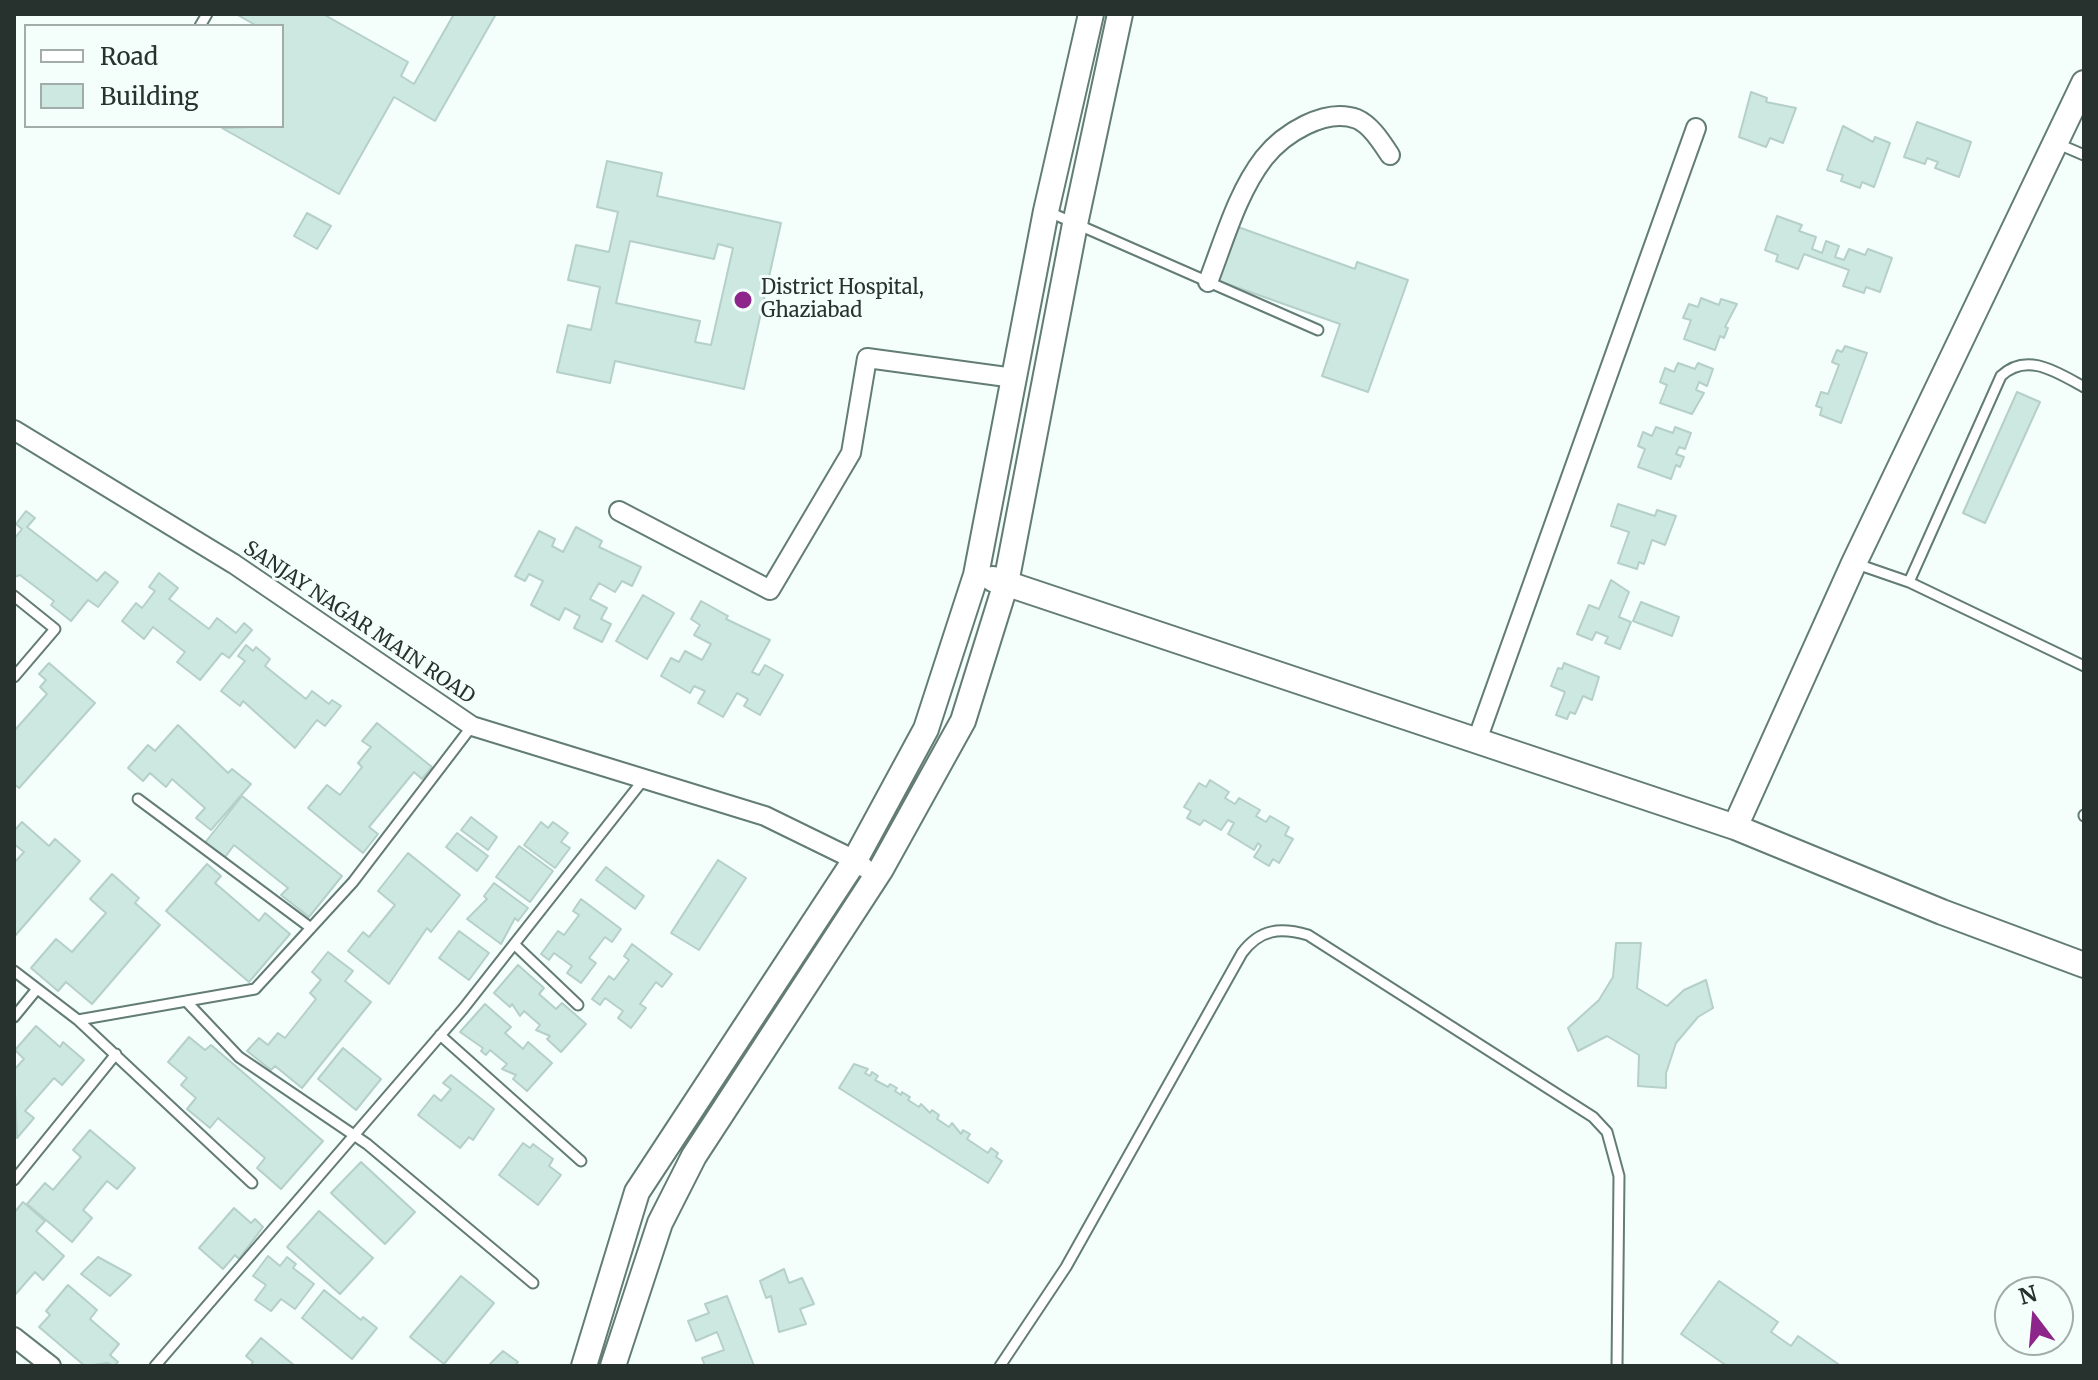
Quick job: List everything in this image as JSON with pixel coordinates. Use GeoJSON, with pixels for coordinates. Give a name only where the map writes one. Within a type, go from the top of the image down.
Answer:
{"type":"FeatureCollection","features":[{"type":"Feature","properties":{"kind":"street"},"geometry":{"type":"LineString","coordinates":[[584,1366],[637,1192],[855,860],[926,729],[976,575],[1046,211],[1091,14]]}},
{"type":"Feature","properties":{"kind":"street"},"geometry":{"type":"LineString","coordinates":[[613,1366],[660,1223],[694,1156],[876,877],[963,721],[1006,583],[1075,224],[1120,14]]}},
{"type":"Feature","properties":{"kind":"street"},"geometry":{"type":"LineString","coordinates":[[1735,827],[1854,563],[2084,83]]}},
{"type":"Feature","properties":{"kind":"street"},"geometry":{"type":"LineString","coordinates":[[1208,282],[1239,203],[1265,157],[1303,126],[1330,116],[1357,119],[1376,135],[1390,155]]}},
{"type":"Feature","properties":{"kind":"street"},"geometry":{"type":"LineString","coordinates":[[1476,743],[1696,128]]}},
{"type":"Feature","properties":{"kind":"street"},"geometry":{"type":"LineString","coordinates":[[619,511],[770,590],[851,453],[867,358],[1014,378]]}},
{"type":"Feature","properties":{"kind":"street","name":"SANJAY NAGAR MAIN ROAD"},"geometry":{"type":"LineString","coordinates":[[14,430],[234,564],[472,726],[765,816],[855,860],[876,877]]}},
{"type":"Feature","properties":{"kind":"street"},"geometry":{"type":"LineString","coordinates":[[976,575],[1735,827],[1942,912],[2084,965]]}},
{"type":"Feature","properties":{"kind":"street"},"geometry":{"type":"LineString","coordinates":[[14,1337],[51,1366]]}},
{"type":"Feature","properties":{"kind":"lane"},"geometry":{"type":"LineString","coordinates":[[2056,143],[2084,155]]}},
{"type":"Feature","properties":{"kind":"lane"},"geometry":{"type":"LineString","coordinates":[[1046,211],[1318,330]]}},
{"type":"Feature","properties":{"kind":"lane"},"geometry":{"type":"LineString","coordinates":[[1909,582],[2001,376],[2018,365],[2026,364],[2046,368],[2084,387]]}},
{"type":"Feature","properties":{"kind":"lane"},"geometry":{"type":"LineString","coordinates":[[1854,563],[1909,582],[2084,666]]}},
{"type":"Feature","properties":{"kind":"lane"},"geometry":{"type":"LineString","coordinates":[[14,596],[55,629],[14,677]]}},
{"type":"Feature","properties":{"kind":"lane"},"geometry":{"type":"LineString","coordinates":[[78,1020],[255,989],[353,882],[472,726]]}},
{"type":"Feature","properties":{"kind":"lane"},"geometry":{"type":"LineString","coordinates":[[155,1366],[440,1035],[644,779]]}},
{"type":"Feature","properties":{"kind":"lane"},"geometry":{"type":"LineString","coordinates":[[138,799],[311,928]]}},
{"type":"Feature","properties":{"kind":"lane"},"geometry":{"type":"LineString","coordinates":[[1000,1366],[1066,1267],[1242,953],[1253,938],[1286,928],[1308,935],[1593,1117],[1607,1132],[1619,1176],[1617,1366]]}},
{"type":"Feature","properties":{"kind":"lane"},"geometry":{"type":"LineString","coordinates":[[514,944],[578,1005]]}},
{"type":"Feature","properties":{"kind":"lane"},"geometry":{"type":"LineString","coordinates":[[14,971],[78,1020],[252,1183]]}},
{"type":"Feature","properties":{"kind":"lane"},"geometry":{"type":"LineString","coordinates":[[14,1017],[37,989]]}},
{"type":"Feature","properties":{"kind":"lane"},"geometry":{"type":"LineString","coordinates":[[186,1001],[239,1057],[353,1136],[533,1283]]}},
{"type":"Feature","properties":{"kind":"lane"},"geometry":{"type":"LineString","coordinates":[[440,1035],[581,1161]]}},
{"type":"Feature","properties":{"kind":"lane"},"geometry":{"type":"LineString","coordinates":[[14,1180],[116,1054]]}},
{"type":"Feature","properties":{"kind":"building"},"geometry":{"type":"Polygon","coordinates":[[[236,14],[323,14],[408,62],[401,76],[414,84],[454,14],[496,14],[435,121],[394,97],[339,194],[222,128],[284,128],[284,24],[254,24],[236,14]]]}},
{"type":"Feature","properties":{"kind":"building"},"geometry":{"type":"Polygon","coordinates":[[[1751,92],[1767,98],[1766,102],[1796,108],[1783,143],[1770,138],[1766,147],[1739,137],[1751,92]]]}},
{"type":"Feature","properties":{"kind":"building"},"geometry":{"type":"Polygon","coordinates":[[[1917,122],[1971,142],[1959,177],[1935,168],[1938,162],[1927,158],[1925,164],[1904,157],[1917,122]]]}},
{"type":"Feature","properties":{"kind":"building"},"geometry":{"type":"Polygon","coordinates":[[[1843,126],[1873,142],[1875,137],[1890,143],[1874,187],[1862,182],[1860,188],[1841,181],[1843,175],[1827,170],[1843,126]]]}},
{"type":"Feature","properties":{"kind":"building"},"geometry":{"type":"Polygon","coordinates":[[[607,161],[662,173],[657,196],[781,223],[744,389],[615,361],[610,383],[557,372],[568,325],[591,330],[600,287],[568,280],[576,245],[609,252],[618,212],[597,207],[607,161]],[[630,241],[616,303],[700,321],[695,342],[711,345],[733,248],[718,244],[714,259],[630,241]]]}},
{"type":"Feature","properties":{"kind":"building"},"geometry":{"type":"Polygon","coordinates":[[[307,213],[331,226],[317,249],[294,236],[307,213]]]}},
{"type":"Feature","properties":{"kind":"building"},"geometry":{"type":"Polygon","coordinates":[[[1777,216],[1802,225],[1799,231],[1816,237],[1812,249],[1822,253],[1826,241],[1839,246],[1835,257],[1844,260],[1849,249],[1865,255],[1868,249],[1892,258],[1880,292],[1866,287],[1864,293],[1843,286],[1849,270],[1804,254],[1798,269],[1776,261],[1778,255],[1765,250],[1777,216]]]}},
{"type":"Feature","properties":{"kind":"building"},"geometry":{"type":"Polygon","coordinates":[[[1238,227],[1355,269],[1357,262],[1408,280],[1368,392],[1322,376],[1340,324],[1219,281],[1238,227]]]}},
{"type":"Feature","properties":{"kind":"building"},"geometry":{"type":"Polygon","coordinates":[[[1701,298],[1719,305],[1721,299],[1737,304],[1725,327],[1728,328],[1724,338],[1720,336],[1715,350],[1684,339],[1691,320],[1683,318],[1689,304],[1698,307],[1701,298]]]}},
{"type":"Feature","properties":{"kind":"building"},"geometry":{"type":"Polygon","coordinates":[[[1845,346],[1867,353],[1841,423],[1820,415],[1822,408],[1816,406],[1821,392],[1828,394],[1839,365],[1832,362],[1837,350],[1842,352],[1845,346]]]}},
{"type":"Feature","properties":{"kind":"building"},"geometry":{"type":"Polygon","coordinates":[[[1678,363],[1695,369],[1698,363],[1713,369],[1707,386],[1699,382],[1696,390],[1704,393],[1692,414],[1660,403],[1667,385],[1660,382],[1665,368],[1674,372],[1678,363]]]}},
{"type":"Feature","properties":{"kind":"building"},"geometry":{"type":"Polygon","coordinates":[[[2017,392],[2040,402],[1985,523],[1963,513],[2017,392]]]}},
{"type":"Feature","properties":{"kind":"building"},"geometry":{"type":"Polygon","coordinates":[[[1656,427],[1673,433],[1675,427],[1691,433],[1685,449],[1679,447],[1676,454],[1684,457],[1680,467],[1676,465],[1671,479],[1638,467],[1645,449],[1638,446],[1643,432],[1652,436],[1656,427]]]}},
{"type":"Feature","properties":{"kind":"building"},"geometry":{"type":"Polygon","coordinates":[[[1618,504],[1655,516],[1657,510],[1676,516],[1665,545],[1652,540],[1644,564],[1639,562],[1637,569],[1618,563],[1629,532],[1611,526],[1618,504]]]}},
{"type":"Feature","properties":{"kind":"building"},"geometry":{"type":"Polygon","coordinates":[[[26,511],[35,518],[27,527],[97,581],[105,572],[118,582],[98,607],[88,600],[71,621],[51,605],[54,601],[20,575],[14,577],[14,539],[22,529],[16,524],[26,511]]]}},
{"type":"Feature","properties":{"kind":"building"},"geometry":{"type":"Polygon","coordinates":[[[576,527],[602,541],[599,547],[641,567],[632,586],[622,581],[615,592],[599,583],[590,599],[607,608],[601,619],[611,624],[602,642],[574,628],[580,616],[565,608],[559,620],[531,605],[543,581],[529,574],[525,581],[515,576],[539,531],[555,539],[552,546],[563,552],[576,527]]]}},
{"type":"Feature","properties":{"kind":"building"},"geometry":{"type":"Polygon","coordinates":[[[159,573],[178,588],[169,599],[209,629],[217,618],[236,633],[244,623],[252,630],[229,658],[222,653],[200,680],[177,662],[185,652],[153,627],[144,639],[122,621],[136,603],[142,608],[155,591],[149,587],[159,573]]]}},
{"type":"Feature","properties":{"kind":"building"},"geometry":{"type":"Polygon","coordinates":[[[1611,580],[1629,592],[1619,617],[1631,622],[1620,649],[1605,643],[1608,637],[1596,632],[1592,640],[1577,634],[1589,605],[1599,609],[1611,580]]]}},
{"type":"Feature","properties":{"kind":"building"},"geometry":{"type":"Polygon","coordinates":[[[643,595],[674,613],[647,659],[616,641],[643,595]]]}},
{"type":"Feature","properties":{"kind":"building"},"geometry":{"type":"Polygon","coordinates":[[[701,601],[728,616],[726,619],[770,640],[752,672],[759,675],[765,665],[783,675],[760,715],[744,706],[748,699],[737,693],[723,717],[698,703],[705,691],[694,686],[690,693],[661,676],[671,658],[679,662],[685,651],[702,660],[711,644],[694,635],[700,625],[691,619],[701,601]]]}},
{"type":"Feature","properties":{"kind":"building"},"geometry":{"type":"Polygon","coordinates":[[[1641,602],[1679,617],[1672,636],[1633,621],[1641,602]]]}},
{"type":"Feature","properties":{"kind":"building"},"geometry":{"type":"Polygon","coordinates":[[[246,645],[253,651],[256,647],[270,659],[265,666],[306,699],[312,691],[329,704],[332,700],[341,706],[325,726],[317,720],[295,748],[243,701],[240,706],[221,691],[245,661],[238,656],[246,645]]]}},
{"type":"Feature","properties":{"kind":"building"},"geometry":{"type":"Polygon","coordinates":[[[49,663],[95,703],[19,788],[14,784],[14,731],[47,694],[40,687],[46,680],[39,674],[49,663]]]}},
{"type":"Feature","properties":{"kind":"building"},"geometry":{"type":"Polygon","coordinates":[[[1564,663],[1599,677],[1592,700],[1583,696],[1575,714],[1570,712],[1567,719],[1556,715],[1565,692],[1551,686],[1558,668],[1562,669],[1564,663]]]}},
{"type":"Feature","properties":{"kind":"building"},"geometry":{"type":"Polygon","coordinates":[[[377,723],[432,767],[422,779],[414,772],[369,827],[378,834],[363,853],[308,808],[327,785],[340,795],[362,767],[358,763],[371,747],[362,741],[377,723]]]}},
{"type":"Feature","properties":{"kind":"building"},"geometry":{"type":"Polygon","coordinates":[[[178,725],[228,773],[232,769],[251,784],[211,830],[196,818],[205,808],[172,779],[166,787],[150,773],[143,781],[128,768],[148,745],[155,751],[178,725]]]}},
{"type":"Feature","properties":{"kind":"building"},"geometry":{"type":"Polygon","coordinates":[[[1210,780],[1229,792],[1225,798],[1235,804],[1239,798],[1260,810],[1256,816],[1266,822],[1270,816],[1289,827],[1285,835],[1293,839],[1279,863],[1273,859],[1269,866],[1254,857],[1261,846],[1258,843],[1254,850],[1228,834],[1234,823],[1228,820],[1221,830],[1204,820],[1200,825],[1187,818],[1191,811],[1184,807],[1199,783],[1206,787],[1210,780]]]}},
{"type":"Feature","properties":{"kind":"building"},"geometry":{"type":"Polygon","coordinates":[[[242,796],[342,876],[309,917],[281,895],[288,888],[234,845],[223,860],[204,844],[242,796]]]}},
{"type":"Feature","properties":{"kind":"building"},"geometry":{"type":"Polygon","coordinates":[[[471,817],[497,837],[488,850],[461,830],[471,817]]]}},
{"type":"Feature","properties":{"kind":"building"},"geometry":{"type":"Polygon","coordinates":[[[22,822],[49,846],[55,839],[80,861],[14,937],[14,863],[24,852],[14,844],[14,831],[22,822]]]}},
{"type":"Feature","properties":{"kind":"building"},"geometry":{"type":"Polygon","coordinates":[[[541,822],[548,828],[553,822],[568,833],[561,842],[570,848],[555,868],[524,845],[541,822]]]}},
{"type":"Feature","properties":{"kind":"building"},"geometry":{"type":"Polygon","coordinates":[[[457,833],[488,856],[477,871],[446,847],[457,833]]]}},
{"type":"Feature","properties":{"kind":"building"},"geometry":{"type":"Polygon","coordinates":[[[519,846],[553,871],[530,902],[496,877],[519,846]]]}},
{"type":"Feature","properties":{"kind":"building"},"geometry":{"type":"Polygon","coordinates":[[[408,853],[460,895],[431,932],[427,928],[389,984],[348,951],[363,932],[369,937],[395,905],[378,891],[408,853]]]}},
{"type":"Feature","properties":{"kind":"building"},"geometry":{"type":"Polygon","coordinates":[[[718,860],[746,878],[699,950],[671,933],[718,860]]]}},
{"type":"Feature","properties":{"kind":"building"},"geometry":{"type":"Polygon","coordinates":[[[207,864],[221,876],[215,883],[259,921],[265,913],[290,934],[249,982],[166,911],[207,864]]]}},
{"type":"Feature","properties":{"kind":"building"},"geometry":{"type":"Polygon","coordinates":[[[606,867],[644,896],[635,909],[596,880],[606,867]]]}},
{"type":"Feature","properties":{"kind":"building"},"geometry":{"type":"Polygon","coordinates":[[[112,874],[139,898],[135,903],[160,925],[92,1004],[66,982],[58,991],[31,968],[56,939],[72,952],[106,913],[90,899],[112,874]]]}},
{"type":"Feature","properties":{"kind":"building"},"geometry":{"type":"Polygon","coordinates":[[[494,883],[528,908],[518,921],[515,918],[501,944],[467,919],[487,899],[484,896],[494,883]]]}},
{"type":"Feature","properties":{"kind":"building"},"geometry":{"type":"Polygon","coordinates":[[[581,899],[621,929],[612,942],[605,937],[589,958],[596,963],[581,983],[567,973],[572,966],[554,953],[549,960],[541,954],[558,931],[564,935],[579,915],[573,911],[581,899]]]}},
{"type":"Feature","properties":{"kind":"building"},"geometry":{"type":"Polygon","coordinates":[[[459,931],[489,953],[469,980],[439,958],[459,931]]]}},
{"type":"Feature","properties":{"kind":"building"},"geometry":{"type":"Polygon","coordinates":[[[1616,943],[1641,943],[1637,988],[1667,1006],[1684,990],[1706,980],[1713,1008],[1698,1017],[1676,1043],[1666,1073],[1666,1088],[1638,1086],[1639,1055],[1607,1036],[1578,1051],[1568,1028],[1599,1000],[1613,977],[1616,943]]]}},
{"type":"Feature","properties":{"kind":"building"},"geometry":{"type":"Polygon","coordinates":[[[632,944],[672,974],[662,987],[656,982],[640,1004],[646,1008],[631,1028],[618,1018],[623,1011],[605,998],[600,1005],[592,999],[609,976],[614,980],[629,960],[624,956],[632,944]]]}},
{"type":"Feature","properties":{"kind":"building"},"geometry":{"type":"Polygon","coordinates":[[[328,952],[353,971],[345,981],[371,1002],[302,1088],[275,1066],[271,1070],[247,1051],[259,1038],[268,1045],[278,1033],[285,1038],[316,999],[310,993],[321,980],[312,972],[328,952]]]}},
{"type":"Feature","properties":{"kind":"building"},"geometry":{"type":"Polygon","coordinates":[[[518,965],[544,988],[539,994],[556,1009],[562,1003],[586,1024],[561,1052],[547,1039],[550,1036],[536,1030],[540,1025],[524,1011],[520,1016],[512,1004],[510,1007],[494,993],[518,965]]]}},
{"type":"Feature","properties":{"kind":"building"},"geometry":{"type":"Polygon","coordinates":[[[485,1004],[511,1027],[505,1033],[523,1049],[528,1042],[552,1063],[527,1091],[513,1079],[516,1075],[502,1069],[507,1064],[490,1050],[486,1055],[481,1051],[483,1048],[460,1032],[485,1004]]]}},
{"type":"Feature","properties":{"kind":"building"},"geometry":{"type":"Polygon","coordinates":[[[36,1026],[60,1047],[63,1042],[84,1060],[62,1085],[54,1078],[25,1111],[34,1118],[17,1138],[14,1070],[24,1059],[15,1050],[36,1026]]]}},
{"type":"Feature","properties":{"kind":"building"},"geometry":{"type":"Polygon","coordinates":[[[189,1037],[205,1050],[211,1045],[323,1141],[281,1189],[257,1168],[265,1158],[218,1118],[210,1128],[187,1109],[196,1098],[181,1085],[187,1078],[168,1062],[189,1037]]]}},
{"type":"Feature","properties":{"kind":"building"},"geometry":{"type":"Polygon","coordinates":[[[343,1048],[381,1079],[356,1110],[318,1079],[343,1048]]]}},
{"type":"Feature","properties":{"kind":"building"},"geometry":{"type":"Polygon","coordinates":[[[854,1064],[868,1069],[865,1073],[870,1076],[872,1072],[878,1076],[875,1080],[897,1088],[895,1091],[910,1097],[908,1100],[919,1107],[921,1104],[930,1113],[932,1110],[939,1115],[937,1119],[949,1127],[952,1123],[961,1134],[963,1130],[970,1134],[967,1139],[988,1153],[991,1148],[998,1153],[996,1157],[1002,1161],[988,1183],[839,1088],[854,1064]]]}},
{"type":"Feature","properties":{"kind":"building"},"geometry":{"type":"Polygon","coordinates":[[[451,1075],[494,1109],[473,1140],[469,1137],[460,1148],[418,1115],[434,1095],[441,1101],[451,1089],[443,1083],[451,1075]]]}},
{"type":"Feature","properties":{"kind":"building"},"geometry":{"type":"Polygon","coordinates":[[[90,1130],[135,1168],[117,1189],[107,1181],[83,1210],[92,1218],[72,1242],[27,1204],[45,1183],[53,1190],[81,1157],[73,1150],[90,1130]]]}},
{"type":"Feature","properties":{"kind":"building"},"geometry":{"type":"Polygon","coordinates":[[[523,1143],[530,1148],[533,1144],[553,1159],[549,1166],[561,1175],[538,1205],[499,1175],[523,1143]]]}},
{"type":"Feature","properties":{"kind":"building"},"geometry":{"type":"Polygon","coordinates":[[[361,1162],[415,1212],[385,1244],[331,1193],[361,1162]]]}},
{"type":"Feature","properties":{"kind":"building"},"geometry":{"type":"Polygon","coordinates":[[[23,1202],[45,1221],[36,1231],[64,1256],[43,1280],[35,1272],[14,1296],[14,1213],[23,1202]]]}},
{"type":"Feature","properties":{"kind":"building"},"geometry":{"type":"Polygon","coordinates":[[[234,1208],[251,1223],[255,1219],[263,1227],[239,1259],[235,1255],[223,1269],[199,1248],[234,1208]]]}},
{"type":"Feature","properties":{"kind":"building"},"geometry":{"type":"Polygon","coordinates":[[[319,1211],[373,1258],[340,1294],[287,1247],[319,1211]]]}},
{"type":"Feature","properties":{"kind":"building"},"geometry":{"type":"Polygon","coordinates":[[[268,1256],[280,1266],[287,1257],[296,1264],[293,1268],[314,1284],[295,1309],[281,1299],[271,1311],[255,1300],[266,1285],[253,1276],[268,1256]]]}},
{"type":"Feature","properties":{"kind":"building"},"geometry":{"type":"Polygon","coordinates":[[[98,1257],[131,1275],[110,1296],[81,1274],[98,1257]]]}},
{"type":"Feature","properties":{"kind":"building"},"geometry":{"type":"Polygon","coordinates":[[[784,1269],[789,1283],[802,1278],[814,1304],[800,1309],[806,1324],[779,1332],[771,1296],[766,1298],[760,1281],[784,1269]]]}},
{"type":"Feature","properties":{"kind":"building"},"geometry":{"type":"Polygon","coordinates":[[[461,1276],[494,1303],[444,1364],[410,1337],[461,1276]]]}},
{"type":"Feature","properties":{"kind":"building"},"geometry":{"type":"Polygon","coordinates":[[[1719,1281],[1778,1322],[1771,1332],[1791,1346],[1798,1336],[1841,1366],[1727,1366],[1681,1334],[1719,1281]]]}},
{"type":"Feature","properties":{"kind":"building"},"geometry":{"type":"Polygon","coordinates":[[[68,1285],[97,1310],[90,1319],[119,1344],[110,1355],[118,1362],[114,1366],[107,1363],[85,1366],[39,1327],[50,1315],[46,1311],[68,1285]]]}},
{"type":"Feature","properties":{"kind":"building"},"geometry":{"type":"Polygon","coordinates":[[[324,1290],[361,1320],[363,1317],[377,1328],[352,1359],[302,1318],[324,1290]]]}},
{"type":"Feature","properties":{"kind":"building"},"geometry":{"type":"Polygon","coordinates":[[[727,1296],[754,1366],[705,1366],[702,1358],[724,1350],[717,1332],[696,1341],[688,1321],[709,1313],[705,1304],[727,1296]]]}},
{"type":"Feature","properties":{"kind":"building"},"geometry":{"type":"Polygon","coordinates":[[[261,1338],[295,1366],[250,1366],[253,1362],[246,1356],[261,1338]]]}},
{"type":"Feature","properties":{"kind":"building"},"geometry":{"type":"Polygon","coordinates":[[[503,1351],[518,1362],[515,1366],[488,1366],[503,1351]]]}},
{"type":"Feature","properties":{"kind":"place","name":"District Hospital, Ghaziabad"},"geometry":{"type":"Point","coordinates":[743,300]}}]}
